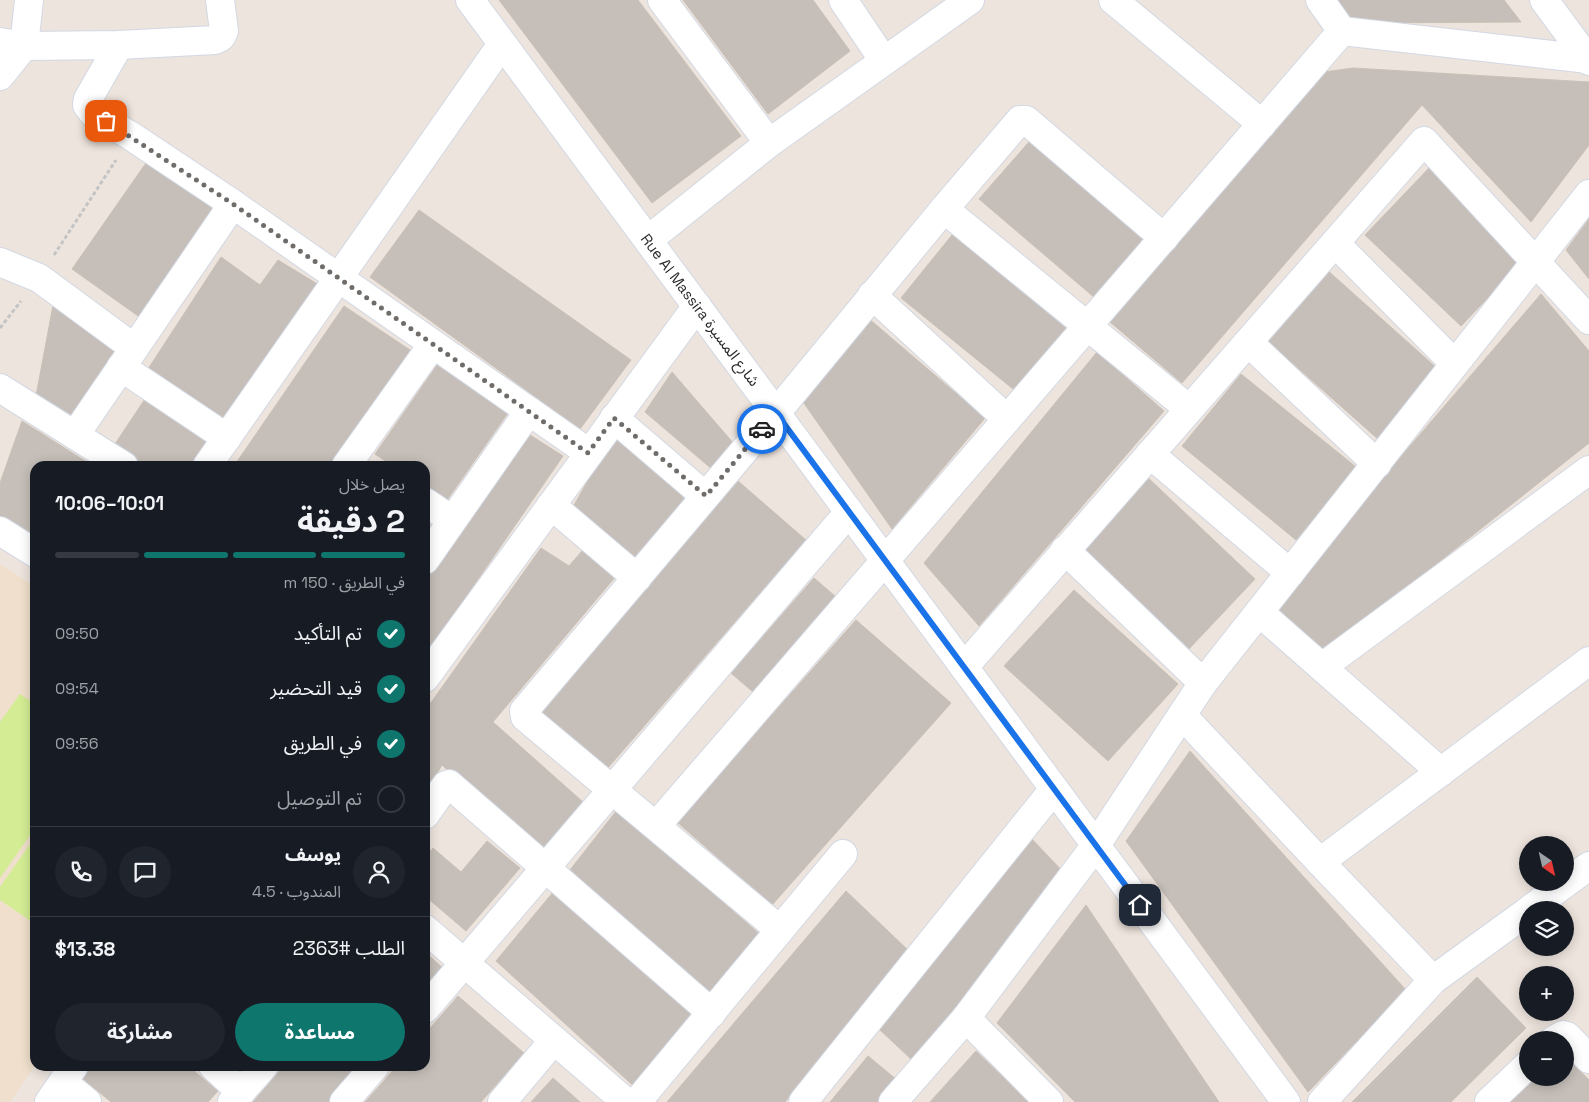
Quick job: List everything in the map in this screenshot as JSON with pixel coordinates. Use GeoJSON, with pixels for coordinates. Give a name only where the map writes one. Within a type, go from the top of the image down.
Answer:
{"type":"FeatureCollection","features":[{"type":"Feature","properties":{"kind":"street"},"geometry":{"type":"LineString","coordinates":[[0,76],[29,0]]}},
{"type":"Feature","properties":{"kind":"street"},"geometry":{"type":"LineString","coordinates":[[12,44],[119,45],[215,40],[221,37],[224,31],[220,0]]}},
{"type":"Feature","properties":{"kind":"street","name":"Rue Al Massira شارع المسيرة"},"geometry":{"type":"LineString","coordinates":[[470,0],[1286,1102]]}},
{"type":"Feature","properties":{"kind":"street"},"geometry":{"type":"LineString","coordinates":[[662,0],[770,143]]}},
{"type":"Feature","properties":{"kind":"street"},"geometry":{"type":"LineString","coordinates":[[843,0],[884,61]]}},
{"type":"Feature","properties":{"kind":"street"},"geometry":{"type":"LineString","coordinates":[[648,240],[770,143],[970,0]]}},
{"type":"Feature","properties":{"kind":"street"},"geometry":{"type":"LineString","coordinates":[[1113,0],[1262,124]]}},
{"type":"Feature","properties":{"kind":"street"},"geometry":{"type":"LineString","coordinates":[[1320,0],[1342,31],[1588,60]]}},
{"type":"Feature","properties":{"kind":"street"},"geometry":{"type":"LineString","coordinates":[[1544,0],[1588,60]]}},
{"type":"Feature","properties":{"kind":"street"},"geometry":{"type":"LineString","coordinates":[[656,826],[1342,31]]}},
{"type":"Feature","properties":{"kind":"street"},"geometry":{"type":"LineString","coordinates":[[211,461],[502,44]]}},
{"type":"Feature","properties":{"kind":"street"},"geometry":{"type":"LineString","coordinates":[[119,45],[88,99],[87,105],[92,113],[131,136],[233,204],[588,453]]}},
{"type":"Feature","properties":{"kind":"street"},"geometry":{"type":"LineString","coordinates":[[780,930],[525,718],[524,711],[1020,120],[1024,119],[1164,238]]}},
{"type":"Feature","properties":{"kind":"street"},"geometry":{"type":"LineString","coordinates":[[964,667],[1424,141],[1589,320]]}},
{"type":"Feature","properties":{"kind":"street"},"geometry":{"type":"LineString","coordinates":[[893,1102],[966,1018],[1096,845],[1203,683],[1589,194]]}},
{"type":"Feature","properties":{"kind":"street"},"geometry":{"type":"LineString","coordinates":[[75,435],[233,204]]}},
{"type":"Feature","properties":{"kind":"street"},"geometry":{"type":"LineString","coordinates":[[944,209],[1189,409]]}},
{"type":"Feature","properties":{"kind":"street"},"geometry":{"type":"LineString","coordinates":[[1335,243],[1455,364]]}},
{"type":"Feature","properties":{"kind":"street"},"geometry":{"type":"LineString","coordinates":[[0,262],[39,278],[128,358],[227,438]]}},
{"type":"Feature","properties":{"kind":"street"},"geometry":{"type":"LineString","coordinates":[[872,295],[1007,419]]}},
{"type":"Feature","properties":{"kind":"street"},"geometry":{"type":"LineString","coordinates":[[430,671],[697,306]]}},
{"type":"Feature","properties":{"kind":"street"},"geometry":{"type":"LineString","coordinates":[[1248,342],[1377,464]]}},
{"type":"Feature","properties":{"kind":"street"},"geometry":{"type":"LineString","coordinates":[[357,461],[433,344]]}},
{"type":"Feature","properties":{"kind":"street"},"geometry":{"type":"LineString","coordinates":[[0,388],[116,461]]}},
{"type":"Feature","properties":{"kind":"street"},"geometry":{"type":"LineString","coordinates":[[430,553],[529,410]]}},
{"type":"Feature","properties":{"kind":"street"},"geometry":{"type":"LineString","coordinates":[[614,418],[706,496]]}},
{"type":"Feature","properties":{"kind":"street"},"geometry":{"type":"LineString","coordinates":[[1150,454],[1290,573]]}},
{"type":"Feature","properties":{"kind":"street"},"geometry":{"type":"LineString","coordinates":[[1322,667],[1589,470]]}},
{"type":"Feature","properties":{"kind":"street"},"geometry":{"type":"LineString","coordinates":[[430,505],[452,520]]}},
{"type":"Feature","properties":{"kind":"street"},"geometry":{"type":"LineString","coordinates":[[551,505],[637,578]]}},
{"type":"Feature","properties":{"kind":"street"},"geometry":{"type":"LineString","coordinates":[[430,1003],[850,512]]}},
{"type":"Feature","properties":{"kind":"street"},"geometry":{"type":"LineString","coordinates":[[0,531],[30,550]]}},
{"type":"Feature","properties":{"kind":"street"},"geometry":{"type":"LineString","coordinates":[[1065,550],[1203,683]]}},
{"type":"Feature","properties":{"kind":"street"},"geometry":{"type":"LineString","coordinates":[[1259,612],[1441,772]]}},
{"type":"Feature","properties":{"kind":"street"},"geometry":{"type":"LineString","coordinates":[[1320,862],[1589,661]]}},
{"type":"Feature","properties":{"kind":"street"},"geometry":{"type":"LineString","coordinates":[[1182,715],[1433,980]]}},
{"type":"Feature","properties":{"kind":"street"},"geometry":{"type":"LineString","coordinates":[[430,808],[446,785],[450,784],[712,1012]]}},
{"type":"Feature","properties":{"kind":"street"},"geometry":{"type":"LineString","coordinates":[[803,1102],[1054,789]]}},
{"type":"Feature","properties":{"kind":"street"},"geometry":{"type":"LineString","coordinates":[[637,1102],[843,854]]}},
{"type":"Feature","properties":{"kind":"street"},"geometry":{"type":"LineString","coordinates":[[1540,901],[1589,866]]}},
{"type":"Feature","properties":{"kind":"street"},"geometry":{"type":"LineString","coordinates":[[1322,1102],[1433,980],[1519,917]]}},
{"type":"Feature","properties":{"kind":"street"},"geometry":{"type":"LineString","coordinates":[[430,933],[626,1102]]}},
{"type":"Feature","properties":{"kind":"street"},"geometry":{"type":"LineString","coordinates":[[966,1018],[1049,1102]]}},
{"type":"Feature","properties":{"kind":"street"},"geometry":{"type":"LineString","coordinates":[[502,1102],[554,1040]]}},
{"type":"Feature","properties":{"kind":"street"},"geometry":{"type":"LineString","coordinates":[[1574,1043],[1589,1059]]}},
{"type":"Feature","properties":{"kind":"street"},"geometry":{"type":"LineString","coordinates":[[217,1071],[237,1097],[260,1071]]}},
{"type":"Feature","properties":{"kind":"street"},"geometry":{"type":"LineString","coordinates":[[344,1102],[371,1071]]}},
{"type":"Feature","properties":{"kind":"street"},"geometry":{"type":"LineString","coordinates":[[1489,1102],[1519,1074]]}},
{"type":"Feature","properties":{"kind":"street"},"geometry":{"type":"LineString","coordinates":[[62,1083],[87,1102]]}},
{"type":"Feature","properties":{"kind":"path"},"geometry":{"type":"LineString","coordinates":[[0,328],[39,278],[131,136]]}},
{"type":"Feature","properties":{"kind":"shaded area"},"geometry":{"type":"Polygon","coordinates":[[[0,564],[30,584],[31,1071],[10,1102],[0,1102],[0,564]]]}},
{"type":"Feature","properties":{"kind":"green space"},"geometry":{"type":"Polygon","coordinates":[[[20,694],[30,701],[30,835],[0,878],[0,722],[20,694]]]}},
{"type":"Feature","properties":{"kind":"green space"},"geometry":{"type":"Polygon","coordinates":[[[30,844],[30,921],[0,900],[0,887],[30,844]]]}},
{"type":"Feature","properties":{"kind":"building"},"geometry":{"type":"Polygon","coordinates":[[[499,0],[638,0],[741,136],[652,203],[499,0]]]}},
{"type":"Feature","properties":{"kind":"building"},"geometry":{"type":"Polygon","coordinates":[[[683,0],[813,0],[850,51],[768,114],[683,0]]]}},
{"type":"Feature","properties":{"kind":"building"},"geometry":{"type":"Polygon","coordinates":[[[1337,0],[1504,0],[1521,22],[1354,23],[1337,0]]]}},
{"type":"Feature","properties":{"kind":"building"},"geometry":{"type":"Polygon","coordinates":[[[1353,68],[1589,82],[1589,145],[1531,222],[1422,105],[1182,383],[1110,322],[1248,156],[1324,72],[1353,68]]]}},
{"type":"Feature","properties":{"kind":"building"},"geometry":{"type":"Polygon","coordinates":[[[1035,135],[1150,233],[1095,298],[979,199],[1035,135]]]}},
{"type":"Feature","properties":{"kind":"building"},"geometry":{"type":"Polygon","coordinates":[[[146,163],[216,210],[141,318],[72,269],[146,163]]]}},
{"type":"Feature","properties":{"kind":"building"},"geometry":{"type":"Polygon","coordinates":[[[1430,167],[1526,258],[1461,326],[1365,235],[1430,167]]]}},
{"type":"Feature","properties":{"kind":"building"},"geometry":{"type":"Polygon","coordinates":[[[419,210],[631,360],[580,429],[370,277],[419,210]]]}},
{"type":"Feature","properties":{"kind":"building"},"geometry":{"type":"Polygon","coordinates":[[[1589,219],[1589,279],[1566,250],[1589,219]]]}},
{"type":"Feature","properties":{"kind":"building"},"geometry":{"type":"Polygon","coordinates":[[[956,230],[1073,325],[1018,393],[901,298],[956,230]]]}},
{"type":"Feature","properties":{"kind":"building"},"geometry":{"type":"Polygon","coordinates":[[[221,257],[260,285],[278,260],[319,285],[222,423],[148,369],[221,257]]]}},
{"type":"Feature","properties":{"kind":"building"},"geometry":{"type":"Polygon","coordinates":[[[1326,269],[1440,371],[1379,440],[1264,338],[1326,269]]]}},
{"type":"Feature","properties":{"kind":"building"},"geometry":{"type":"Polygon","coordinates":[[[1541,294],[1589,351],[1589,443],[1324,653],[1273,605],[1541,294]]]}},
{"type":"Feature","properties":{"kind":"building"},"geometry":{"type":"Polygon","coordinates":[[[54,300],[119,351],[70,420],[36,396],[54,300]]]}},
{"type":"Feature","properties":{"kind":"building"},"geometry":{"type":"Polygon","coordinates":[[[344,306],[410,350],[333,461],[237,461],[344,306]]]}},
{"type":"Feature","properties":{"kind":"building"},"geometry":{"type":"Polygon","coordinates":[[[868,318],[985,418],[892,529],[801,399],[868,318]]]}},
{"type":"Feature","properties":{"kind":"building"},"geometry":{"type":"Polygon","coordinates":[[[1097,352],[1164,411],[979,626],[924,563],[1097,352]]]}},
{"type":"Feature","properties":{"kind":"building"},"geometry":{"type":"Polygon","coordinates":[[[440,361],[510,410],[445,503],[430,492],[430,461],[386,461],[375,454],[440,361]]]}},
{"type":"Feature","properties":{"kind":"building"},"geometry":{"type":"Polygon","coordinates":[[[672,372],[734,444],[713,470],[645,412],[672,372]]]}},
{"type":"Feature","properties":{"kind":"building"},"geometry":{"type":"Polygon","coordinates":[[[1241,374],[1356,467],[1296,540],[1182,446],[1241,374]]]}},
{"type":"Feature","properties":{"kind":"building"},"geometry":{"type":"Polygon","coordinates":[[[145,399],[209,439],[194,461],[135,461],[113,447],[145,399]]]}},
{"type":"Feature","properties":{"kind":"building"},"geometry":{"type":"Polygon","coordinates":[[[22,421],[85,461],[30,461],[30,536],[0,517],[0,483],[22,421]]]}},
{"type":"Feature","properties":{"kind":"building"},"geometry":{"type":"Polygon","coordinates":[[[618,427],[693,489],[630,563],[573,507],[618,427]]]}},
{"type":"Feature","properties":{"kind":"building"},"geometry":{"type":"Polygon","coordinates":[[[527,433],[563,456],[430,649],[430,574],[527,433]]]}},
{"type":"Feature","properties":{"kind":"building"},"geometry":{"type":"Polygon","coordinates":[[[1144,474],[1255,579],[1187,651],[1075,546],[1144,474]]]}},
{"type":"Feature","properties":{"kind":"building"},"geometry":{"type":"Polygon","coordinates":[[[738,481],[806,540],[606,770],[538,711],[738,481]]]}},
{"type":"Feature","properties":{"kind":"building"},"geometry":{"type":"Polygon","coordinates":[[[541,548],[569,566],[582,551],[616,576],[493,722],[583,802],[540,855],[442,765],[430,785],[430,704],[541,548]]]}},
{"type":"Feature","properties":{"kind":"building"},"geometry":{"type":"Polygon","coordinates":[[[814,578],[843,603],[760,698],[731,673],[814,578]]]}},
{"type":"Feature","properties":{"kind":"building"},"geometry":{"type":"Polygon","coordinates":[[[1074,590],[1178,684],[1108,761],[1004,666],[1074,590]]]}},
{"type":"Feature","properties":{"kind":"building"},"geometry":{"type":"Polygon","coordinates":[[[856,620],[951,703],[772,905],[677,822],[856,620]]]}},
{"type":"Feature","properties":{"kind":"building"},"geometry":{"type":"Polygon","coordinates":[[[1190,751],[1406,990],[1308,1092],[1126,841],[1190,751]]]}},
{"type":"Feature","properties":{"kind":"building"},"geometry":{"type":"Polygon","coordinates":[[[617,810],[763,937],[712,995],[570,870],[617,810]]]}},
{"type":"Feature","properties":{"kind":"building"},"geometry":{"type":"Polygon","coordinates":[[[1030,837],[1065,874],[912,1060],[878,1028],[1030,837]]]}},
{"type":"Feature","properties":{"kind":"building"},"geometry":{"type":"Polygon","coordinates":[[[487,841],[520,868],[466,931],[430,900],[430,851],[433,848],[461,872],[487,841]]]}},
{"type":"Feature","properties":{"kind":"building"},"geometry":{"type":"Polygon","coordinates":[[[554,891],[693,1016],[637,1089],[496,961],[554,891]]]}},
{"type":"Feature","properties":{"kind":"building"},"geometry":{"type":"Polygon","coordinates":[[[846,891],[910,952],[785,1102],[667,1102],[846,891]]]}},
{"type":"Feature","properties":{"kind":"building"},"geometry":{"type":"Polygon","coordinates":[[[1086,905],[1219,1102],[1075,1102],[997,1023],[1086,905]]]}},
{"type":"Feature","properties":{"kind":"building"},"geometry":{"type":"Polygon","coordinates":[[[430,956],[445,970],[430,987],[430,956]]]}},
{"type":"Feature","properties":{"kind":"building"},"geometry":{"type":"Polygon","coordinates":[[[1477,977],[1526,1028],[1523,1031],[1519,1031],[1519,1035],[1451,1102],[1352,1102],[1477,977]]]}},
{"type":"Feature","properties":{"kind":"building"},"geometry":{"type":"Polygon","coordinates":[[[458,996],[524,1053],[481,1102],[365,1102],[393,1071],[430,1071],[430,1028],[458,996]]]}},
{"type":"Feature","properties":{"kind":"building"},"geometry":{"type":"Polygon","coordinates":[[[976,1051],[1029,1102],[930,1102],[976,1051]]]}},
{"type":"Feature","properties":{"kind":"building"},"geometry":{"type":"Polygon","coordinates":[[[868,1056],[897,1080],[878,1102],[830,1102],[868,1056]]]}},
{"type":"Feature","properties":{"kind":"building"},"geometry":{"type":"Polygon","coordinates":[[[1574,1064],[1589,1080],[1589,1102],[1498,1102],[1519,1085],[1574,1086],[1574,1064]]]}},
{"type":"Feature","properties":{"kind":"building"},"geometry":{"type":"Polygon","coordinates":[[[78,1071],[194,1071],[218,1091],[208,1102],[111,1102],[76,1073],[78,1071]]]}},
{"type":"Feature","properties":{"kind":"building"},"geometry":{"type":"Polygon","coordinates":[[[280,1071],[357,1071],[330,1102],[253,1102],[280,1071]]]}},
{"type":"Feature","properties":{"kind":"building"},"geometry":{"type":"Polygon","coordinates":[[[553,1078],[580,1102],[531,1102],[553,1078]]]}},
{"type":"Feature","properties":{"kind":"way so far"},"geometry":{"type":"LineString","coordinates":[[106,121],[233,204],[588,453],[614,418],[706,496],[762,429]]}},
{"type":"Feature","properties":{"kind":"route"},"geometry":{"type":"LineString","coordinates":[[762,429],[776,413],[1140,905]]}}]}
